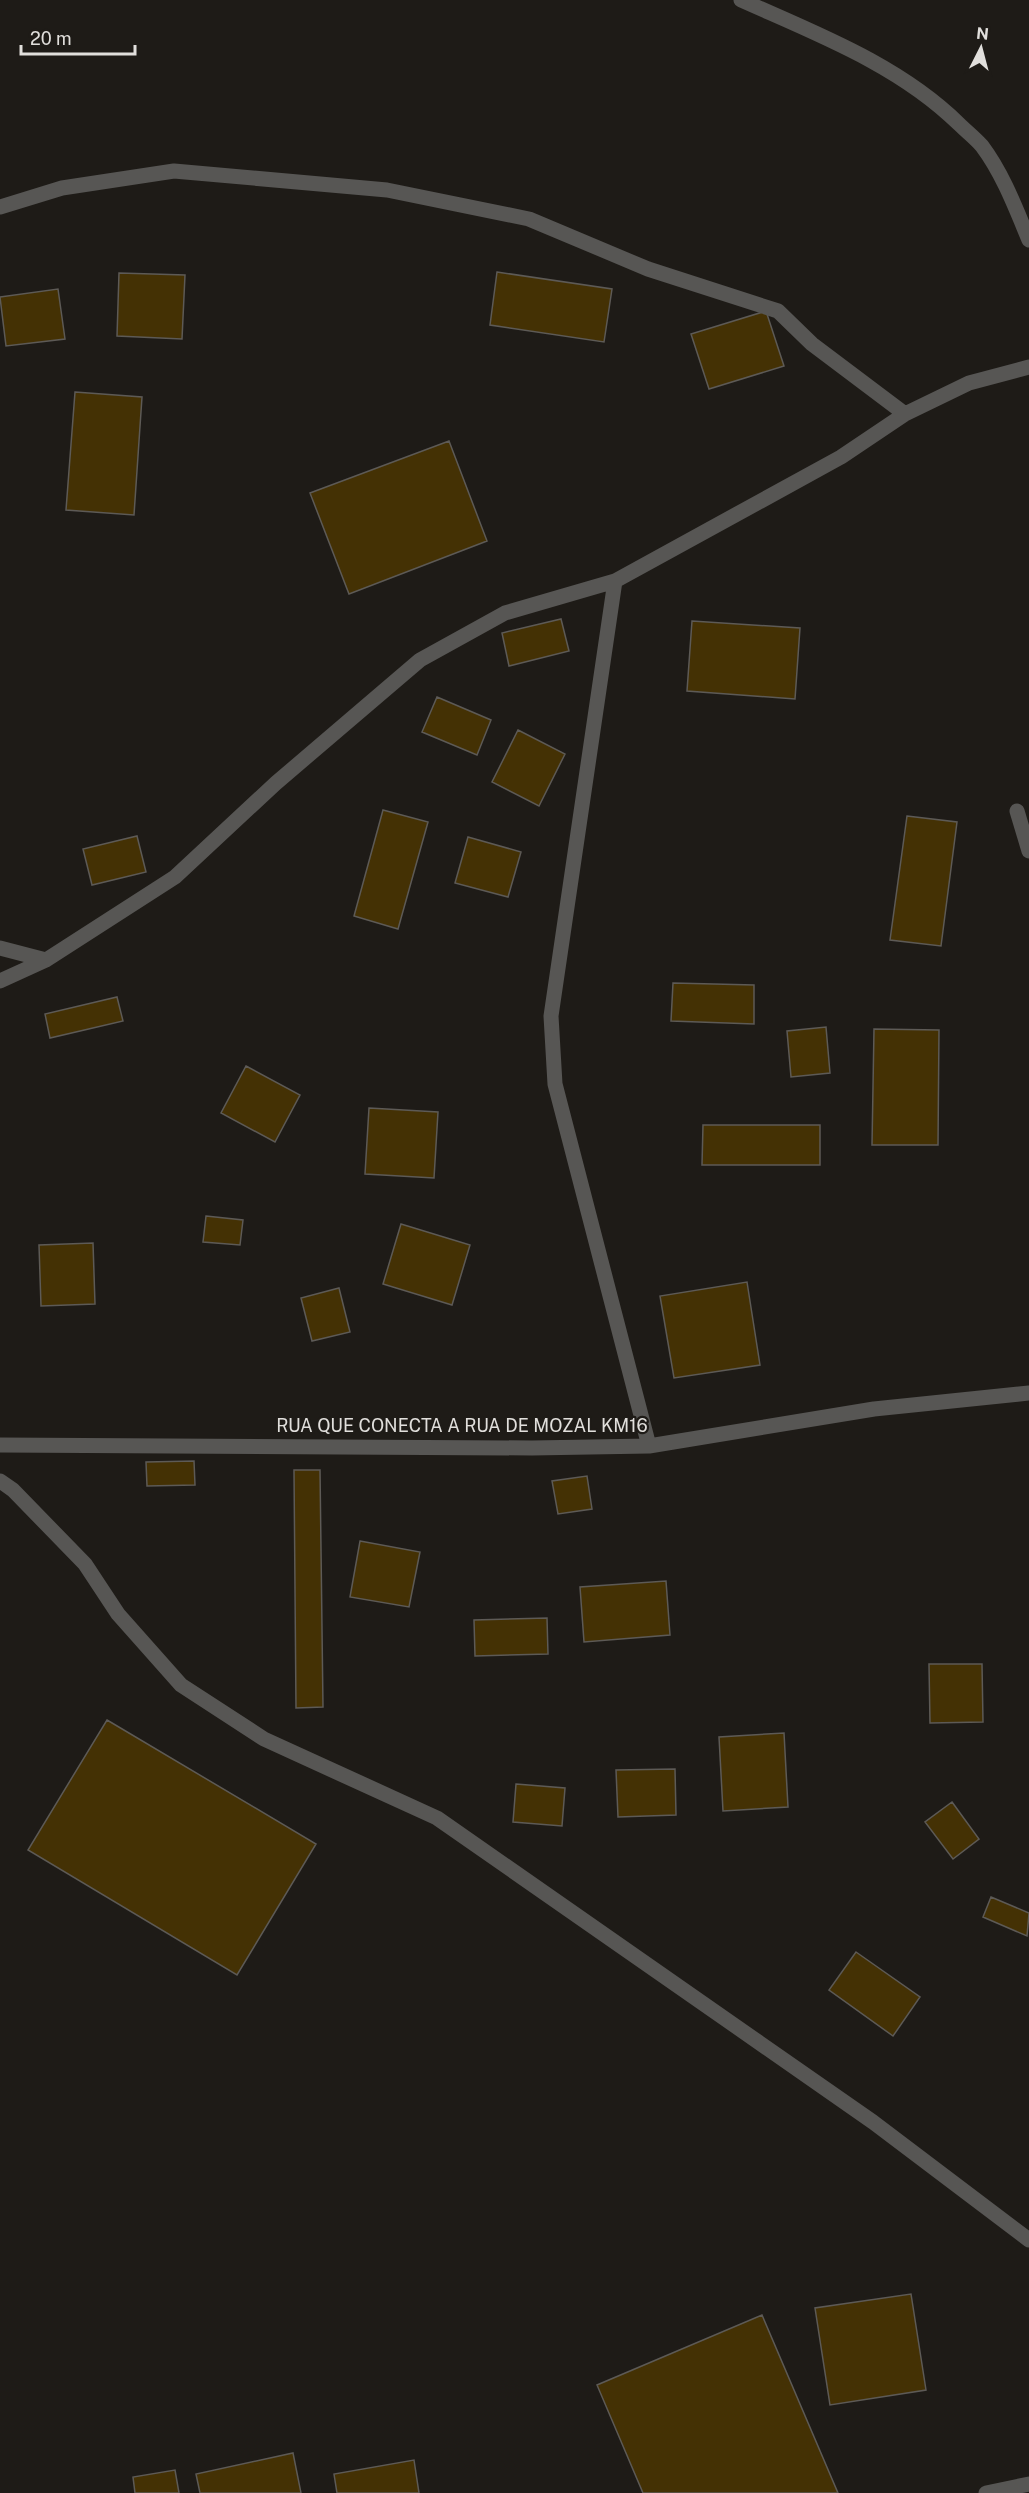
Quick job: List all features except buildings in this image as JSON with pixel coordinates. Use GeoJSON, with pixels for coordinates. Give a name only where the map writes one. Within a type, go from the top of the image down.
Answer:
{"type":"FeatureCollection","features":[{"type":"Feature","properties":{"kind":"street"},"geometry":{"type":"LineString","coordinates":[[741,0],[828,39],[909,83],[934,100],[981,146],[1009,193],[1029,240]]}},
{"type":"Feature","properties":{"kind":"street"},"geometry":{"type":"LineString","coordinates":[[0,207],[62,188],[174,171],[387,190],[529,219],[648,269],[778,311],[812,344],[905,414]]}},
{"type":"Feature","properties":{"kind":"street"},"geometry":{"type":"LineString","coordinates":[[0,981],[46,960],[176,878],[276,783],[420,660],[505,613],[615,581],[841,457],[905,414],[969,383],[1029,367]]}},
{"type":"Feature","properties":{"kind":"street"},"geometry":{"type":"LineString","coordinates":[[615,581],[551,1016],[555,1084],[649,1446]]}},
{"type":"Feature","properties":{"kind":"street"},"geometry":{"type":"LineString","coordinates":[[1017,812],[1029,851]]}},
{"type":"Feature","properties":{"kind":"street"},"geometry":{"type":"LineString","coordinates":[[0,948],[46,960]]}},
{"type":"Feature","properties":{"kind":"street","name":"RUA QUE CONECTA A RUA DE MOZAL KM16"},"geometry":{"type":"LineString","coordinates":[[0,1445],[520,1448],[649,1446],[874,1409],[1029,1393]]}},
{"type":"Feature","properties":{"kind":"street"},"geometry":{"type":"LineString","coordinates":[[0,1481],[13,1490],[85,1564],[118,1614],[181,1685],[264,1739],[437,1818],[873,2122],[1029,2240]]}},
{"type":"Feature","properties":{"kind":"street"},"geometry":{"type":"LineString","coordinates":[[986,2493],[1029,2484]]}}]}
